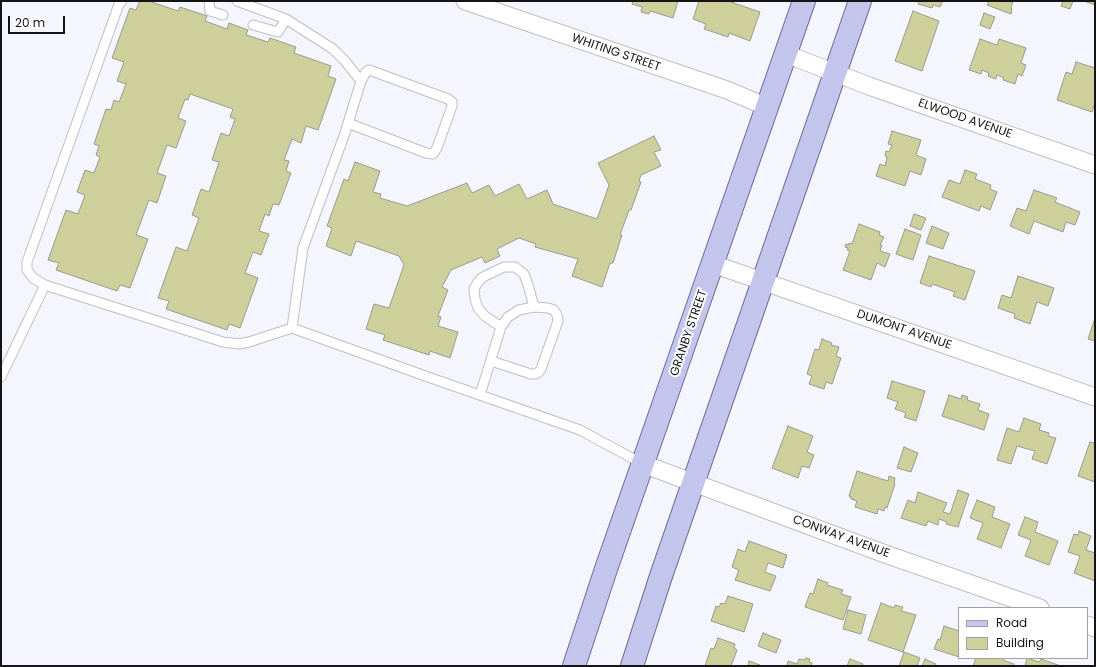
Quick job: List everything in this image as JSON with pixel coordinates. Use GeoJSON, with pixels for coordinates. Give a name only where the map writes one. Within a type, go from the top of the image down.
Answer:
{"type":"FeatureCollection","features":[{"type":"Feature","properties":{"kind":"main road","name":"GRANBY STREET"},"geometry":{"type":"LineString","coordinates":[[574,666],[606,569],[804,1]]}},
{"type":"Feature","properties":{"kind":"main road"},"geometry":{"type":"LineString","coordinates":[[632,666],[693,482],[860,1]]}},
{"type":"Feature","properties":{"kind":"street","name":"WHITING STREET"},"geometry":{"type":"LineString","coordinates":[[465,1],[727,90],[767,107]]}},
{"type":"Feature","properties":{"kind":"street"},"geometry":{"type":"LineString","coordinates":[[786,54],[835,73]]}},
{"type":"Feature","properties":{"kind":"street","name":"ELWOOD AVENUE"},"geometry":{"type":"LineString","coordinates":[[835,73],[1095,165]]}},
{"type":"Feature","properties":{"kind":"street","name":"DUMONT AVENUE"},"geometry":{"type":"LineString","coordinates":[[713,264],[1095,396]]}},
{"type":"Feature","properties":{"kind":"street","name":"CONWAY AVENUE"},"geometry":{"type":"LineString","coordinates":[[643,464],[888,555],[1037,607]]}},
{"type":"Feature","properties":{"kind":"lane"},"geometry":{"type":"LineString","coordinates":[[122,1],[27,262],[27,270],[33,278],[45,284],[223,342],[239,344],[249,342],[292,328],[580,430],[643,464]]}},
{"type":"Feature","properties":{"kind":"lane"},"geometry":{"type":"LineString","coordinates":[[209,1],[210,11],[223,15]]}},
{"type":"Feature","properties":{"kind":"lane"},"geometry":{"type":"LineString","coordinates":[[237,1],[286,19],[332,49],[345,61],[361,81]]}},
{"type":"Feature","properties":{"kind":"lane"},"geometry":{"type":"LineString","coordinates":[[253,25],[278,32],[286,19]]}},
{"type":"Feature","properties":{"kind":"lane"},"geometry":{"type":"LineString","coordinates":[[292,328],[303,248],[348,123],[361,81],[366,72],[369,70],[372,71],[448,99],[452,102],[452,106],[437,148],[433,154],[426,154],[348,123]]}},
{"type":"Feature","properties":{"kind":"lane"},"geometry":{"type":"LineString","coordinates":[[501,327],[485,316],[478,308],[474,289],[483,277],[504,267],[515,267],[524,274],[534,307]]}},
{"type":"Feature","properties":{"kind":"lane"},"geometry":{"type":"LineString","coordinates":[[1,378],[45,284]]}},
{"type":"Feature","properties":{"kind":"lane"},"geometry":{"type":"LineString","coordinates":[[480,395],[501,327],[508,317],[519,310],[534,307],[554,310],[558,321],[541,369],[538,373],[531,374],[491,361]]}},
{"type":"Feature","properties":{"kind":"building"},"geometry":{"type":"Polygon","coordinates":[[[140,1],[149,1],[178,11],[180,7],[207,16],[205,21],[227,29],[229,23],[248,30],[246,35],[268,42],[270,38],[296,47],[294,53],[331,66],[328,76],[336,79],[318,130],[306,126],[301,143],[292,139],[284,160],[289,161],[286,171],[291,173],[279,205],[273,204],[269,216],[265,214],[259,231],[269,234],[261,255],[253,252],[245,273],[258,278],[240,328],[229,324],[227,330],[166,309],[169,301],[158,298],[176,247],[187,251],[199,218],[192,215],[201,189],[209,192],[219,162],[212,160],[221,133],[229,136],[235,119],[230,117],[233,109],[190,94],[188,100],[185,99],[178,118],[186,121],[176,148],[167,145],[157,173],[166,176],[157,203],[149,200],[136,235],[148,239],[130,288],[120,285],[117,291],[56,270],[59,263],[48,260],[66,210],[78,214],[85,195],[77,192],[85,170],[94,173],[100,157],[96,155],[99,146],[94,144],[106,109],[111,110],[114,100],[119,102],[126,84],[117,81],[124,62],[112,58],[130,8],[136,10],[140,1]]]}},
{"type":"Feature","properties":{"kind":"building"},"geometry":{"type":"Polygon","coordinates":[[[633,1],[678,1],[673,18],[650,11],[649,14],[641,12],[642,7],[632,4],[633,1]]]}},
{"type":"Feature","properties":{"kind":"building"},"geometry":{"type":"Polygon","coordinates":[[[699,1],[728,1],[760,12],[750,41],[729,33],[728,37],[704,29],[706,24],[693,19],[699,1]]]}},
{"type":"Feature","properties":{"kind":"building"},"geometry":{"type":"Polygon","coordinates":[[[919,1],[943,1],[940,7],[933,5],[932,8],[918,4],[919,1]]]}},
{"type":"Feature","properties":{"kind":"building"},"geometry":{"type":"Polygon","coordinates":[[[989,1],[1013,1],[1011,14],[987,5],[989,1]]]}},
{"type":"Feature","properties":{"kind":"building"},"geometry":{"type":"Polygon","coordinates":[[[1063,1],[1073,1],[1070,9],[1061,6],[1063,1]]]}},
{"type":"Feature","properties":{"kind":"building"},"geometry":{"type":"Polygon","coordinates":[[[1084,1],[1095,1],[1095,5],[1084,1]]]}},
{"type":"Feature","properties":{"kind":"building"},"geometry":{"type":"Polygon","coordinates":[[[913,11],[939,21],[922,71],[895,61],[913,11]]]}},
{"type":"Feature","properties":{"kind":"building"},"geometry":{"type":"Polygon","coordinates":[[[984,13],[995,17],[990,29],[980,25],[984,13]]]}},
{"type":"Feature","properties":{"kind":"building"},"geometry":{"type":"Polygon","coordinates":[[[980,39],[997,45],[999,39],[1026,48],[1021,63],[1026,65],[1022,76],[1018,74],[1015,84],[1003,80],[1004,78],[997,75],[996,79],[988,76],[989,73],[982,70],[981,74],[969,70],[980,39]]]}},
{"type":"Feature","properties":{"kind":"building"},"geometry":{"type":"Polygon","coordinates":[[[1076,62],[1095,68],[1095,103],[1092,112],[1057,100],[1066,72],[1072,74],[1076,62]]]}},
{"type":"Feature","properties":{"kind":"building"},"geometry":{"type":"Polygon","coordinates":[[[892,131],[921,140],[916,155],[926,159],[921,175],[910,171],[905,186],[876,176],[880,164],[885,166],[887,157],[885,156],[886,151],[889,152],[892,145],[888,144],[892,131]]]}},
{"type":"Feature","properties":{"kind":"building"},"geometry":{"type":"Polygon","coordinates":[[[654,136],[661,150],[654,152],[661,166],[641,175],[639,181],[641,182],[620,235],[622,235],[613,263],[610,263],[602,287],[572,276],[578,259],[535,247],[536,244],[519,238],[497,249],[500,256],[485,263],[482,257],[451,270],[442,287],[448,290],[438,316],[441,317],[438,326],[458,332],[450,358],[430,351],[429,355],[383,340],[385,335],[366,329],[374,304],[389,308],[404,265],[399,256],[356,241],[351,256],[326,246],[332,228],[327,226],[344,179],[348,181],[355,162],[380,171],[373,192],[381,194],[380,198],[407,206],[467,183],[472,193],[489,185],[495,196],[519,184],[527,199],[547,190],[553,204],[597,219],[609,185],[598,163],[654,136]]]}},
{"type":"Feature","properties":{"kind":"building"},"geometry":{"type":"Polygon","coordinates":[[[965,170],[977,174],[975,179],[991,185],[990,189],[997,192],[990,210],[981,206],[979,211],[942,197],[949,180],[960,184],[965,170]]]}},
{"type":"Feature","properties":{"kind":"building"},"geometry":{"type":"Polygon","coordinates":[[[1034,190],[1057,198],[1055,202],[1080,212],[1075,225],[1066,222],[1063,232],[1034,221],[1029,234],[1010,226],[1017,208],[1026,211],[1034,190]]]}},
{"type":"Feature","properties":{"kind":"building"},"geometry":{"type":"Polygon","coordinates":[[[914,214],[926,218],[921,230],[910,226],[914,214]]]}},
{"type":"Feature","properties":{"kind":"building"},"geometry":{"type":"Polygon","coordinates":[[[859,224],[880,232],[879,235],[884,237],[880,245],[882,245],[880,251],[890,254],[885,267],[877,263],[871,280],[843,270],[850,251],[845,247],[846,244],[852,244],[859,224]]]}},
{"type":"Feature","properties":{"kind":"building"},"geometry":{"type":"Polygon","coordinates":[[[932,226],[949,233],[943,249],[926,243],[932,226]]]}},
{"type":"Feature","properties":{"kind":"building"},"geometry":{"type":"Polygon","coordinates":[[[905,229],[921,235],[913,260],[896,254],[905,229]]]}},
{"type":"Feature","properties":{"kind":"building"},"geometry":{"type":"Polygon","coordinates":[[[929,256],[975,271],[965,300],[953,296],[955,292],[932,284],[931,287],[920,283],[929,256]]]}},
{"type":"Feature","properties":{"kind":"building"},"geometry":{"type":"Polygon","coordinates":[[[1018,276],[1054,288],[1048,306],[1037,302],[1030,324],[1014,318],[1015,314],[998,308],[1002,295],[1011,298],[1018,276]]]}},
{"type":"Feature","properties":{"kind":"building"},"geometry":{"type":"Polygon","coordinates":[[[1095,318],[1095,341],[1088,339],[1095,318]]]}},
{"type":"Feature","properties":{"kind":"building"},"geometry":{"type":"Polygon","coordinates":[[[822,339],[832,343],[831,345],[839,347],[836,356],[841,358],[832,384],[826,382],[824,389],[809,384],[812,376],[807,374],[815,349],[819,350],[822,339]]]}},
{"type":"Feature","properties":{"kind":"building"},"geometry":{"type":"Polygon","coordinates":[[[892,381],[925,391],[916,421],[904,417],[906,413],[895,409],[898,402],[887,398],[892,381]]]}},
{"type":"Feature","properties":{"kind":"building"},"geometry":{"type":"Polygon","coordinates":[[[949,395],[961,399],[962,395],[968,397],[967,400],[980,404],[978,410],[989,414],[984,430],[942,416],[949,395]]]}},
{"type":"Feature","properties":{"kind":"building"},"geometry":{"type":"Polygon","coordinates":[[[1024,418],[1041,424],[1039,430],[1049,433],[1048,436],[1056,438],[1047,464],[1032,459],[1035,451],[1017,446],[1011,464],[997,460],[1007,428],[1019,432],[1024,418]]]}},
{"type":"Feature","properties":{"kind":"building"},"geometry":{"type":"Polygon","coordinates":[[[788,426],[813,436],[807,452],[814,455],[809,468],[802,466],[798,478],[772,468],[788,426]]]}},
{"type":"Feature","properties":{"kind":"building"},"geometry":{"type":"Polygon","coordinates":[[[1090,442],[1095,443],[1095,482],[1078,476],[1090,442]]]}},
{"type":"Feature","properties":{"kind":"building"},"geometry":{"type":"Polygon","coordinates":[[[904,447],[918,453],[911,472],[897,468],[904,447]]]}},
{"type":"Feature","properties":{"kind":"building"},"geometry":{"type":"Polygon","coordinates":[[[857,471],[888,481],[889,476],[895,478],[895,484],[887,508],[885,507],[884,511],[878,509],[877,514],[855,507],[857,501],[851,499],[849,496],[857,471]]]}},
{"type":"Feature","properties":{"kind":"building"},"geometry":{"type":"Polygon","coordinates":[[[958,490],[969,494],[958,527],[946,524],[947,522],[939,519],[938,525],[928,521],[926,526],[901,518],[908,500],[915,503],[918,492],[947,503],[943,512],[950,514],[958,490]]]}},
{"type":"Feature","properties":{"kind":"building"},"geometry":{"type":"Polygon","coordinates":[[[977,500],[995,507],[992,517],[1010,524],[1001,548],[977,539],[983,523],[970,518],[977,500]]]}},
{"type":"Feature","properties":{"kind":"building"},"geometry":{"type":"Polygon","coordinates":[[[1025,517],[1038,522],[1035,532],[1058,541],[1049,565],[1025,556],[1031,540],[1018,535],[1025,517]]]}},
{"type":"Feature","properties":{"kind":"building"},"geometry":{"type":"Polygon","coordinates":[[[1079,531],[1091,536],[1086,550],[1095,553],[1095,581],[1074,573],[1080,556],[1068,552],[1074,534],[1078,535],[1079,531]]]}},
{"type":"Feature","properties":{"kind":"building"},"geometry":{"type":"Polygon","coordinates":[[[749,541],[787,555],[783,568],[768,563],[765,572],[776,576],[770,591],[735,580],[739,570],[732,567],[738,549],[745,552],[749,541]]]}},
{"type":"Feature","properties":{"kind":"building"},"geometry":{"type":"Polygon","coordinates":[[[818,579],[828,583],[827,585],[843,590],[841,594],[851,597],[843,620],[805,607],[810,593],[813,594],[818,579]]]}},
{"type":"Feature","properties":{"kind":"building"},"geometry":{"type":"Polygon","coordinates":[[[728,596],[753,604],[744,632],[711,621],[716,606],[719,607],[721,603],[725,604],[728,596]]]}},
{"type":"Feature","properties":{"kind":"building"},"geometry":{"type":"Polygon","coordinates":[[[881,603],[894,608],[895,605],[903,607],[901,611],[916,615],[903,652],[868,640],[881,603]]]}},
{"type":"Feature","properties":{"kind":"building"},"geometry":{"type":"Polygon","coordinates":[[[848,610],[866,615],[861,634],[843,629],[848,610]]]}},
{"type":"Feature","properties":{"kind":"building"},"geometry":{"type":"Polygon","coordinates":[[[944,626],[958,631],[958,657],[934,649],[938,639],[940,640],[944,626]]]}},
{"type":"Feature","properties":{"kind":"building"},"geometry":{"type":"Polygon","coordinates":[[[763,633],[781,640],[776,653],[758,646],[763,633]]]}},
{"type":"Feature","properties":{"kind":"building"},"geometry":{"type":"Polygon","coordinates":[[[718,638],[735,644],[734,648],[737,650],[731,666],[705,666],[711,648],[714,649],[718,638]]]}},
{"type":"Feature","properties":{"kind":"building"},"geometry":{"type":"Polygon","coordinates":[[[904,652],[920,658],[917,666],[899,666],[904,652]]]}},
{"type":"Feature","properties":{"kind":"building"},"geometry":{"type":"Polygon","coordinates":[[[806,658],[810,659],[809,662],[812,663],[811,666],[787,666],[788,661],[797,664],[799,659],[805,660],[806,658]]]}},
{"type":"Feature","properties":{"kind":"building"},"geometry":{"type":"Polygon","coordinates":[[[850,659],[863,664],[862,666],[847,666],[850,659]]]}},
{"type":"Feature","properties":{"kind":"building"},"geometry":{"type":"Polygon","coordinates":[[[925,659],[936,664],[935,666],[922,666],[925,659]]]}},
{"type":"Feature","properties":{"kind":"building"},"geometry":{"type":"Polygon","coordinates":[[[976,659],[1003,659],[1014,664],[1013,666],[973,666],[976,659]]]}},
{"type":"Feature","properties":{"kind":"building"},"geometry":{"type":"Polygon","coordinates":[[[1027,659],[1039,662],[1041,659],[1061,666],[1025,666],[1027,659]]]}},
{"type":"Feature","properties":{"kind":"building"},"geometry":{"type":"Polygon","coordinates":[[[749,661],[760,665],[760,666],[748,666],[749,661]]]}}]}
